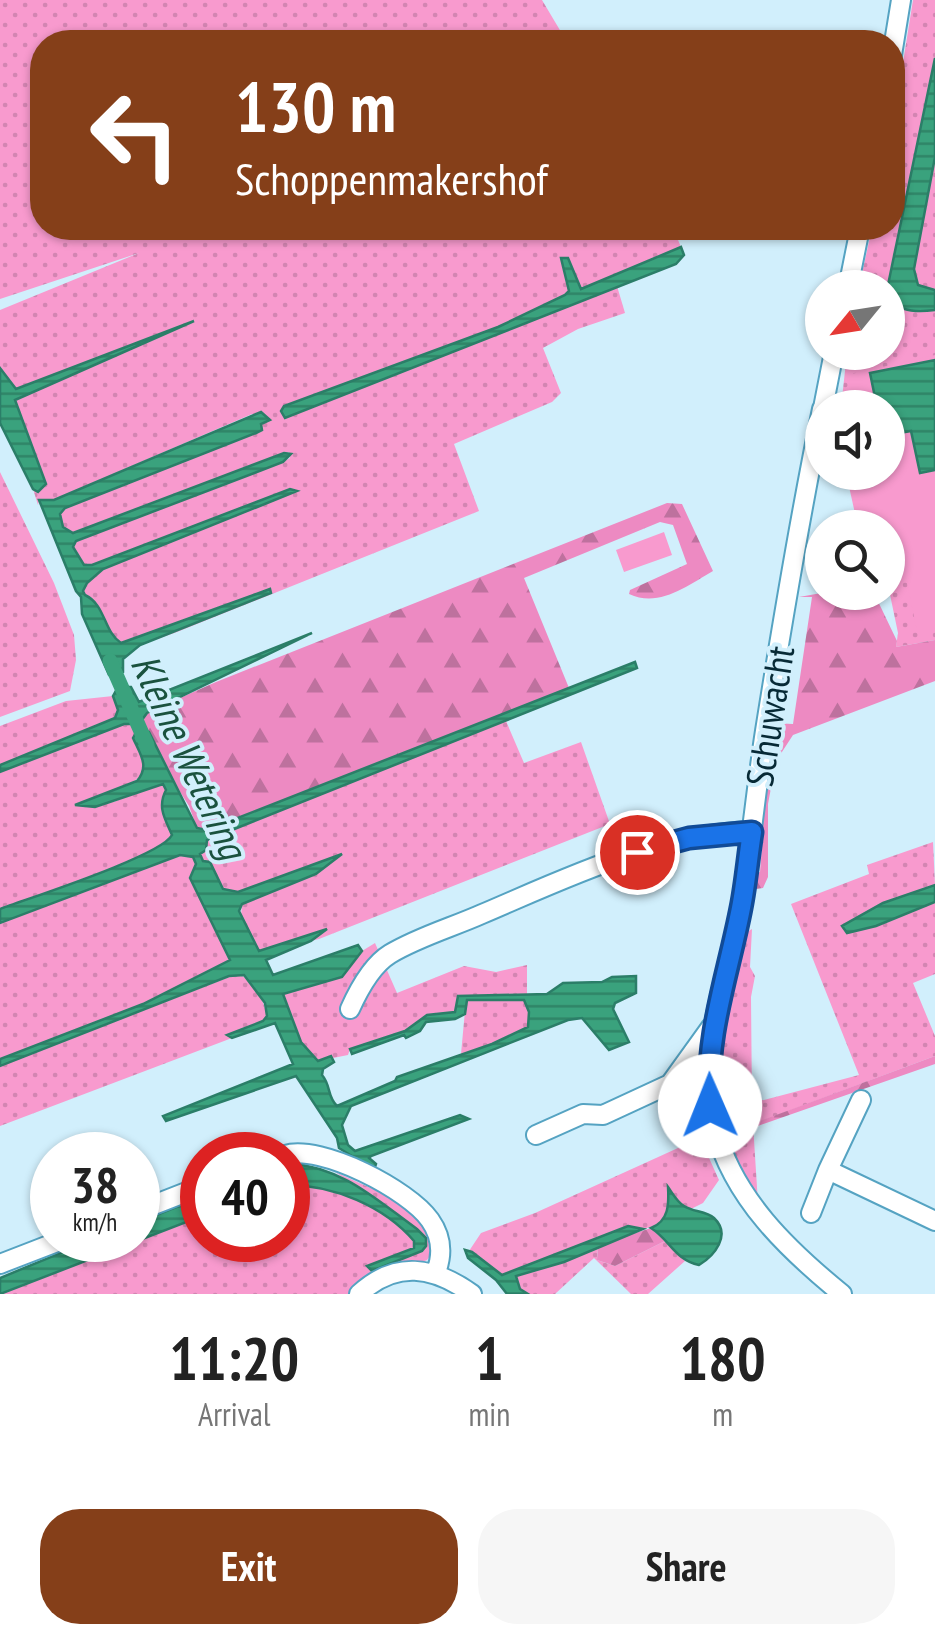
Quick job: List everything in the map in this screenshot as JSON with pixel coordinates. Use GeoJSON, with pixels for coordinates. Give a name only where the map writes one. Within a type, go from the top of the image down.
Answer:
{"type":"FeatureCollection","features":[{"type":"Feature","properties":{"kind":"street"},"geometry":{"type":"LineString","coordinates":[[896,30],[900,0]]}},
{"type":"Feature","properties":{"kind":"street"},"geometry":{"type":"LineString","coordinates":[[852,270],[858,240]]}},
{"type":"Feature","properties":{"kind":"street","name":"Schuwacht"},"geometry":{"type":"LineString","coordinates":[[808,490],[764,733],[740,909],[714,1022],[708,1072],[714,1127],[722,1150],[752,1204],[783,1242],[842,1294]]}},
{"type":"Feature","properties":{"kind":"street"},"geometry":{"type":"LineString","coordinates":[[350,1009],[360,986],[388,955],[578,873],[637,852],[689,838],[752,832]]}},
{"type":"Feature","properties":{"kind":"street","name":"Schuwacht"},"geometry":{"type":"LineString","coordinates":[[536,1135],[583,1114],[602,1114],[670,1084],[714,1022]]}},
{"type":"Feature","properties":{"kind":"street"},"geometry":{"type":"LineString","coordinates":[[811,1213],[861,1100]]}},
{"type":"Feature","properties":{"kind":"street"},"geometry":{"type":"LineString","coordinates":[[310,1153],[340,1163],[410,1200],[430,1220],[440,1240],[436,1272]]}},
{"type":"Feature","properties":{"kind":"street"},"geometry":{"type":"LineString","coordinates":[[828,1170],[935,1220]]}},
{"type":"Feature","properties":{"kind":"street"},"geometry":{"type":"LineString","coordinates":[[0,1264],[30,1252]]}},
{"type":"Feature","properties":{"kind":"street"},"geometry":{"type":"LineString","coordinates":[[358,1294],[372,1282],[420,1270],[436,1272],[472,1294]]}},
{"type":"Feature","properties":{"kind":"shaded area"},"geometry":{"type":"Polygon","coordinates":[[[0,0],[542,0],[560,30],[30,30],[30,240],[678,240],[681,247],[581,289],[561,259],[569,291],[565,295],[498,327],[284,406],[449,353],[617,286],[625,313],[578,329],[543,348],[561,393],[552,402],[454,444],[479,511],[140,645],[270,593],[269,590],[121,643],[110,633],[89,596],[85,596],[86,583],[103,569],[295,490],[92,565],[84,565],[73,547],[77,541],[283,462],[290,458],[289,452],[72,534],[63,527],[60,514],[65,508],[261,430],[261,424],[270,420],[252,414],[53,500],[39,500],[38,505],[33,489],[38,491],[46,484],[15,400],[158,335],[15,389],[0,368],[0,310],[139,253],[0,299],[0,0]]]}},
{"type":"Feature","properties":{"kind":"shaded area"},"geometry":{"type":"Polygon","coordinates":[[[913,0],[935,0],[935,58],[905,203],[905,50],[913,0]]]}},
{"type":"Feature","properties":{"kind":"shaded area"},"geometry":{"type":"Polygon","coordinates":[[[935,58],[935,157],[914,269],[918,285],[935,290],[935,310],[905,309],[905,270],[891,270],[897,240],[905,240],[905,203],[935,58]]]}},
{"type":"Feature","properties":{"kind":"shaded area"},"geometry":{"type":"Polygon","coordinates":[[[935,157],[935,290],[918,285],[914,263],[935,157]]]}},
{"type":"Feature","properties":{"kind":"shaded area"},"geometry":{"type":"Polygon","coordinates":[[[869,240],[897,240],[891,270],[863,270],[869,240]]]}},
{"type":"Feature","properties":{"kind":"shaded area"},"geometry":{"type":"Polygon","coordinates":[[[681,247],[684,255],[676,264],[285,418],[281,411],[284,406],[498,327],[565,295],[569,291],[561,258],[568,258],[581,289],[681,247]]]}},
{"type":"Feature","properties":{"kind":"shaded area"},"geometry":{"type":"Polygon","coordinates":[[[905,301],[915,311],[935,310],[935,360],[898,390],[843,390],[845,370],[905,370],[905,301]]]}},
{"type":"Feature","properties":{"kind":"shaded area"},"geometry":{"type":"Polygon","coordinates":[[[194,321],[15,400],[46,484],[38,492],[33,489],[0,423],[0,368],[16,389],[194,321]]]}},
{"type":"Feature","properties":{"kind":"shaded area"},"geometry":{"type":"Polygon","coordinates":[[[935,355],[935,628],[917,631],[905,573],[905,510],[854,510],[850,490],[905,490],[905,390],[850,390],[847,375],[869,370],[905,370],[905,362],[935,355]]]}},
{"type":"Feature","properties":{"kind":"shaded area"},"geometry":{"type":"Polygon","coordinates":[[[935,360],[935,470],[920,473],[911,431],[905,432],[905,390],[874,390],[870,373],[905,370],[905,366],[935,360]]]}},
{"type":"Feature","properties":{"kind":"shaded area"},"geometry":{"type":"Polygon","coordinates":[[[261,412],[270,420],[261,424],[262,430],[65,508],[60,514],[63,527],[73,533],[284,453],[291,454],[283,462],[76,541],[73,547],[84,565],[92,565],[290,489],[297,491],[103,569],[87,583],[85,595],[97,605],[121,643],[270,589],[271,593],[140,645],[123,659],[123,672],[115,677],[109,675],[39,500],[54,500],[261,412]]]}},
{"type":"Feature","properties":{"kind":"shaded area"},"geometry":{"type":"Polygon","coordinates":[[[935,470],[935,640],[896,647],[898,633],[893,610],[905,610],[905,510],[888,510],[888,490],[905,490],[905,471],[935,470]]]}},
{"type":"Feature","properties":{"kind":"shaded area"},"geometry":{"type":"Polygon","coordinates":[[[0,472],[54,583],[74,635],[76,660],[70,691],[0,717],[0,472]]]}},
{"type":"Feature","properties":{"kind":"shaded area"},"geometry":{"type":"Polygon","coordinates":[[[664,532],[672,555],[624,572],[616,550],[664,532]]]}},
{"type":"Feature","properties":{"kind":"shaded area"},"geometry":{"type":"Polygon","coordinates":[[[312,633],[147,713],[139,724],[124,724],[0,772],[0,765],[115,718],[118,710],[113,696],[118,687],[131,687],[139,702],[312,633]]]}},
{"type":"Feature","properties":{"kind":"shaded area"},"geometry":{"type":"Polygon","coordinates":[[[635,662],[637,668],[207,840],[206,850],[200,854],[203,861],[210,862],[223,889],[238,892],[342,854],[316,874],[242,904],[239,911],[259,951],[327,929],[311,941],[266,960],[273,975],[358,945],[362,951],[342,977],[283,994],[301,1042],[318,1061],[331,1056],[334,1062],[323,1069],[322,1075],[337,1106],[397,1077],[492,1044],[528,1027],[529,1012],[524,1000],[467,1000],[465,1014],[455,1019],[426,1022],[420,1031],[406,1038],[404,1035],[352,1054],[350,1049],[405,1031],[427,1015],[455,1012],[458,996],[547,994],[563,983],[636,976],[636,993],[615,1003],[613,1009],[629,1042],[609,1050],[582,1018],[568,1020],[351,1106],[342,1125],[348,1145],[355,1151],[460,1115],[469,1119],[371,1156],[376,1164],[374,1170],[339,1148],[337,1138],[296,1076],[166,1121],[163,1116],[293,1064],[275,1023],[232,1038],[227,1035],[267,1016],[265,1003],[244,975],[229,976],[0,1066],[0,1059],[143,1004],[230,960],[190,878],[196,864],[193,857],[180,855],[0,923],[0,909],[120,865],[163,844],[172,835],[163,813],[163,784],[95,807],[75,805],[137,781],[143,765],[133,738],[137,731],[149,732],[197,828],[207,830],[635,662]]]}},
{"type":"Feature","properties":{"kind":"shaded area"},"geometry":{"type":"Polygon","coordinates":[[[113,696],[118,710],[115,718],[0,765],[0,726],[66,701],[113,696]]]}},
{"type":"Feature","properties":{"kind":"shaded area"},"geometry":{"type":"Polygon","coordinates":[[[506,721],[524,763],[581,742],[610,824],[319,939],[311,941],[324,931],[259,951],[241,916],[242,904],[316,874],[336,856],[238,892],[223,889],[210,863],[203,862],[200,854],[206,850],[207,840],[506,721]]]}},
{"type":"Feature","properties":{"kind":"shaded area"},"geometry":{"type":"Polygon","coordinates":[[[124,724],[137,731],[133,738],[144,761],[141,775],[116,791],[78,804],[114,802],[146,787],[163,784],[166,790],[162,812],[172,835],[163,844],[121,865],[0,909],[0,772],[124,724]]]}},
{"type":"Feature","properties":{"kind":"shaded area"},"geometry":{"type":"Polygon","coordinates":[[[933,842],[935,885],[883,903],[876,926],[935,902],[935,974],[913,983],[935,1036],[935,1056],[753,1124],[758,1203],[731,1151],[718,1106],[722,1033],[744,934],[752,929],[752,1103],[859,1075],[791,904],[869,874],[867,865],[933,842]]]}},
{"type":"Feature","properties":{"kind":"shaded area"},"geometry":{"type":"Polygon","coordinates":[[[180,854],[193,857],[196,864],[191,878],[230,960],[143,1004],[0,1059],[0,923],[180,854]]]}},
{"type":"Feature","properties":{"kind":"shaded area"},"geometry":{"type":"Polygon","coordinates":[[[935,885],[935,902],[876,926],[847,933],[842,926],[883,903],[935,885]]]}},
{"type":"Feature","properties":{"kind":"shaded area"},"geometry":{"type":"Polygon","coordinates":[[[375,943],[397,993],[464,966],[496,972],[527,965],[527,994],[459,996],[455,1012],[427,1015],[405,1031],[350,1049],[348,1055],[318,1061],[301,1042],[283,994],[342,977],[362,951],[375,943]]]}},
{"type":"Feature","properties":{"kind":"shaded area"},"geometry":{"type":"Polygon","coordinates":[[[237,974],[253,985],[260,997],[267,1016],[263,1021],[228,1035],[232,1038],[0,1126],[0,1066],[237,974]]]}},
{"type":"Feature","properties":{"kind":"shaded area"},"geometry":{"type":"Polygon","coordinates":[[[466,1000],[524,1000],[529,1012],[528,1027],[461,1054],[466,1000]]]}},
{"type":"Feature","properties":{"kind":"shaded area"},"geometry":{"type":"Polygon","coordinates":[[[700,1138],[719,1180],[703,1203],[691,1209],[680,1204],[669,1189],[667,1211],[658,1225],[628,1227],[501,1275],[469,1251],[481,1233],[535,1213],[700,1138]]]}},
{"type":"Feature","properties":{"kind":"shaded area"},"geometry":{"type":"Polygon","coordinates":[[[310,1167],[342,1178],[372,1196],[417,1229],[426,1238],[426,1246],[372,1271],[367,1266],[414,1248],[414,1241],[373,1208],[310,1187],[310,1167]]]}},
{"type":"Feature","properties":{"kind":"shaded area"},"geometry":{"type":"Polygon","coordinates":[[[335,1172],[404,1203],[434,1241],[427,1260],[352,1294],[0,1294],[83,1262],[160,1262],[160,1232],[180,1224],[180,1262],[310,1262],[310,1187],[340,1193],[373,1208],[414,1241],[414,1247],[368,1266],[421,1251],[417,1229],[335,1172]]]}},
{"type":"Feature","properties":{"kind":"shaded area"},"geometry":{"type":"Polygon","coordinates":[[[668,1187],[682,1204],[711,1216],[719,1225],[719,1244],[699,1265],[684,1259],[651,1228],[665,1216],[668,1187]]]}},
{"type":"Feature","properties":{"kind":"shaded area"},"geometry":{"type":"Polygon","coordinates":[[[180,1206],[180,1224],[160,1232],[160,1213],[180,1206]]]}},
{"type":"Feature","properties":{"kind":"shaded area"},"geometry":{"type":"Polygon","coordinates":[[[628,1226],[643,1229],[564,1262],[516,1276],[520,1289],[528,1294],[507,1294],[468,1258],[465,1250],[502,1275],[628,1226]]]}},
{"type":"Feature","properties":{"kind":"shaded area"},"geometry":{"type":"Polygon","coordinates":[[[665,1241],[685,1261],[648,1294],[631,1294],[594,1258],[555,1294],[528,1294],[520,1289],[515,1276],[564,1262],[598,1245],[597,1260],[615,1266],[665,1241]]]}},
{"type":"Feature","properties":{"kind":"shaded area"},"geometry":{"type":"Polygon","coordinates":[[[39,1262],[83,1262],[0,1294],[0,1278],[39,1262]]]}},
{"type":"Feature","properties":{"kind":"green space"},"geometry":{"type":"Polygon","coordinates":[[[667,503],[682,504],[713,571],[683,589],[662,597],[629,594],[630,590],[687,564],[673,525],[660,522],[524,578],[569,688],[207,830],[197,828],[149,732],[139,724],[146,713],[216,682],[667,503]]]}},
{"type":"Feature","properties":{"kind":"green space"},"geometry":{"type":"Polygon","coordinates":[[[810,610],[882,610],[897,641],[896,647],[935,640],[935,681],[793,735],[778,758],[773,777],[768,804],[768,877],[763,888],[756,889],[752,882],[753,875],[760,872],[759,829],[773,723],[793,724],[810,610]]]}},
{"type":"Feature","properties":{"kind":"green space"},"geometry":{"type":"Polygon","coordinates":[[[935,1056],[935,1064],[755,1127],[752,1124],[935,1056]]]}},
{"type":"Feature","properties":{"kind":"green space"},"geometry":{"type":"Polygon","coordinates":[[[651,1228],[665,1241],[615,1266],[597,1260],[598,1245],[651,1228]]]}},
{"type":"Feature","properties":{"kind":"waterway","name":"Kleine Wetering"},"geometry":{"type":"LineString","coordinates":[[110,661],[147,745]]}},
{"type":"Feature","properties":{"kind":"route"},"geometry":{"type":"LineString","coordinates":[[637,852],[689,838],[752,832],[740,909],[714,1022],[708,1072],[710,1106]]}}]}
